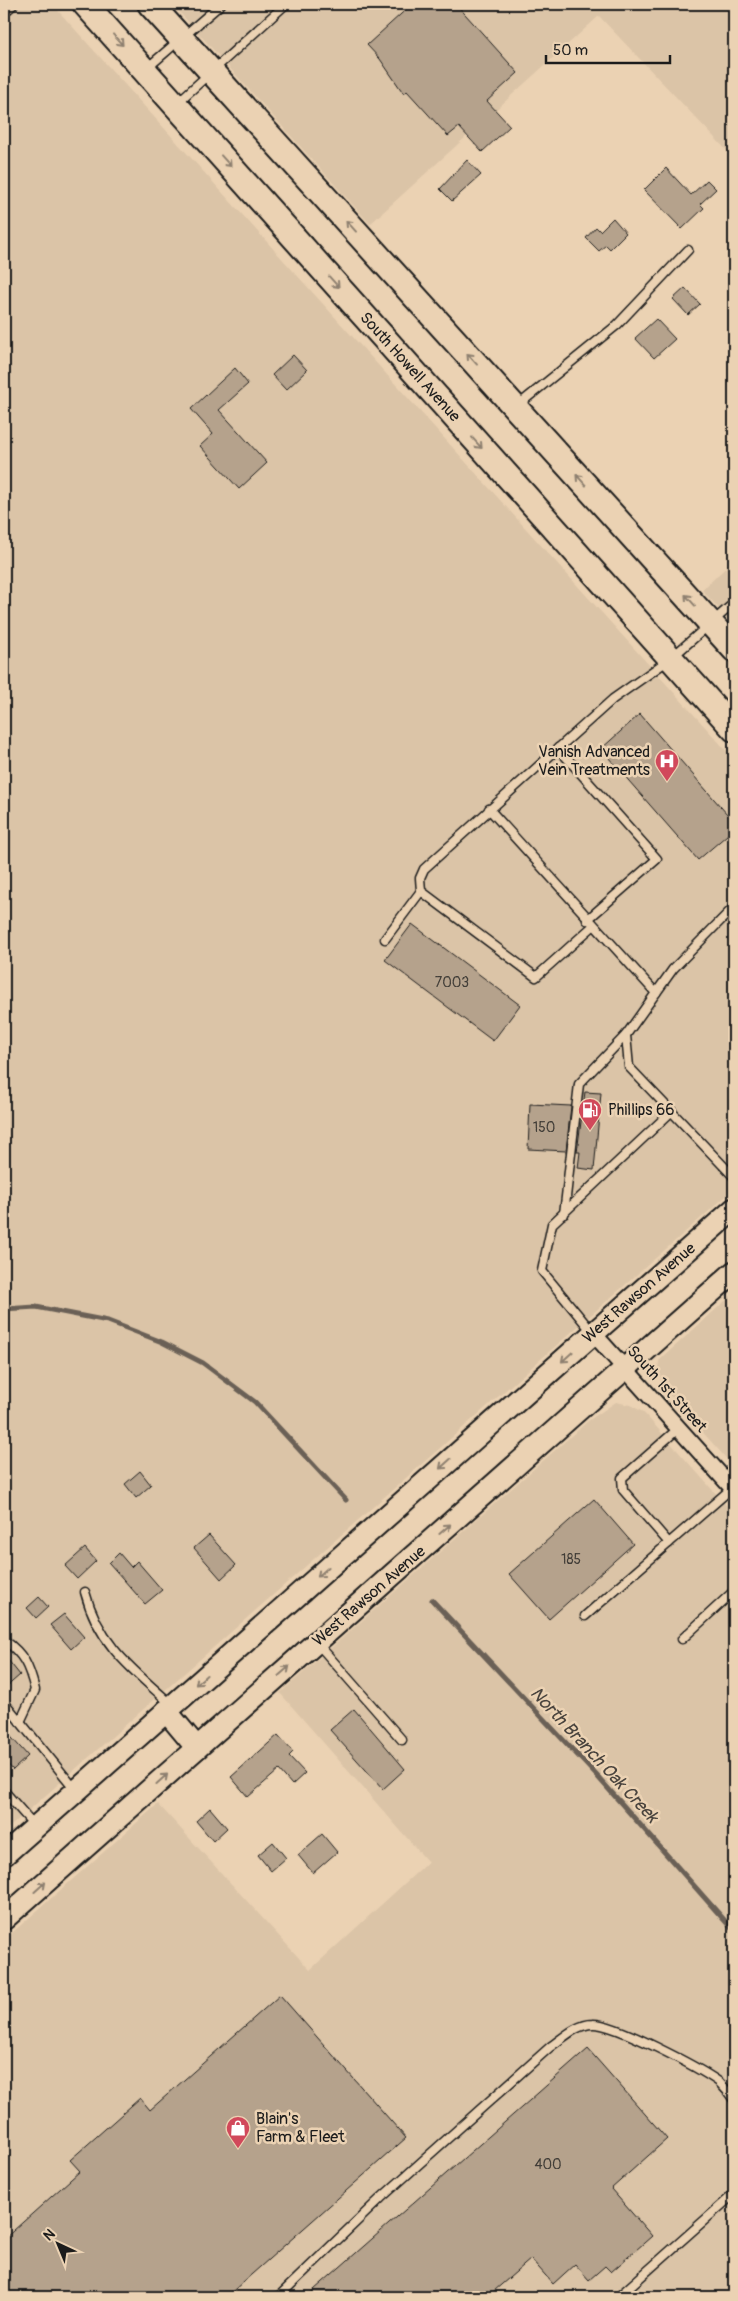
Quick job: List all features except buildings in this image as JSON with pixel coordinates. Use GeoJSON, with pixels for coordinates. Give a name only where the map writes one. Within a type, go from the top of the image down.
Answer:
{"type":"FeatureCollection","features":[{"type":"Feature","properties":{"kind":"main road","name":"South Howell Avenue"},"geometry":{"type":"LineString","coordinates":[[85,4],[731,725]]}},
{"type":"Feature","properties":{"kind":"main road"},"geometry":{"type":"LineString","coordinates":[[150,4],[734,649]]}},
{"type":"Feature","properties":{"kind":"main road","name":"West Rawson Avenue"},"geometry":{"type":"LineString","coordinates":[[4,1855],[734,1209]]}},
{"type":"Feature","properties":{"kind":"main road","name":"West Rawson Avenue"},"geometry":{"type":"LineString","coordinates":[[4,1919],[734,1272]]}},
{"type":"Feature","properties":{"kind":"main road"},"geometry":{"type":"LineString","coordinates":[[169,1708],[197,1748]]}},
{"type":"Feature","properties":{"kind":"street","name":"South 1st Street"},"geometry":{"type":"LineString","coordinates":[[593,1334],[733,1489]]}},
{"type":"Feature","properties":{"kind":"lane"},"geometry":{"type":"LineString","coordinates":[[4,13],[14,4]]}},
{"type":"Feature","properties":{"kind":"lane"},"geometry":{"type":"LineString","coordinates":[[144,70],[180,37],[221,4]]}},
{"type":"Feature","properties":{"kind":"lane"},"geometry":{"type":"LineString","coordinates":[[175,104],[286,4]]}},
{"type":"Feature","properties":{"kind":"lane"},"geometry":{"type":"LineString","coordinates":[[516,408],[617,325],[688,250]]}},
{"type":"Feature","properties":{"kind":"lane"},"geometry":{"type":"LineString","coordinates":[[385,939],[421,891],[420,878],[424,868],[613,699],[670,658],[734,603]]}},
{"type":"Feature","properties":{"kind":"lane"},"geometry":{"type":"LineString","coordinates":[[558,748],[657,859],[587,920]]}},
{"type":"Feature","properties":{"kind":"lane"},"geometry":{"type":"LineString","coordinates":[[489,810],[587,920],[656,993]]}},
{"type":"Feature","properties":{"kind":"lane"},"geometry":{"type":"LineString","coordinates":[[421,891],[536,977],[593,926]]}},
{"type":"Feature","properties":{"kind":"lane"},"geometry":{"type":"LineString","coordinates":[[564,1214],[579,1084],[626,1035],[673,969],[734,907]]}},
{"type":"Feature","properties":{"kind":"lane"},"geometry":{"type":"LineString","coordinates":[[626,1035],[629,1066],[734,1177]]}},
{"type":"Feature","properties":{"kind":"lane"},"geometry":{"type":"LineString","coordinates":[[593,1334],[542,1271],[552,1224],[672,1111]]}},
{"type":"Feature","properties":{"kind":"lane"},"geometry":{"type":"LineString","coordinates":[[669,1543],[623,1490],[622,1478],[678,1428]]}},
{"type":"Feature","properties":{"kind":"lane"},"geometry":{"type":"LineString","coordinates":[[585,1616],[733,1489]]}},
{"type":"Feature","properties":{"kind":"lane"},"geometry":{"type":"LineString","coordinates":[[85,1592],[91,1615],[105,1639],[169,1708]]}},
{"type":"Feature","properties":{"kind":"lane"},"geometry":{"type":"LineString","coordinates":[[682,1639],[734,1593]]}},
{"type":"Feature","properties":{"kind":"lane"},"geometry":{"type":"LineString","coordinates":[[4,1640],[17,1649],[30,1668],[35,1690],[20,1722]]}},
{"type":"Feature","properties":{"kind":"lane"},"geometry":{"type":"LineString","coordinates":[[317,1642],[402,1740]]}},
{"type":"Feature","properties":{"kind":"lane"},"geometry":{"type":"LineString","coordinates":[[4,1702],[76,1791]]}},
{"type":"Feature","properties":{"kind":"lane"},"geometry":{"type":"LineString","coordinates":[[4,1791],[35,1827]]}},
{"type":"Feature","properties":{"kind":"lane"},"geometry":{"type":"LineString","coordinates":[[278,2297],[388,2192],[550,2047],[581,2025],[595,2023],[608,2027],[666,2052],[719,2083],[734,2100]]}},
{"type":"Feature","properties":{"kind":"lane"},"geometry":{"type":"LineString","coordinates":[[618,2297],[734,2194]]}},
{"type":"Feature","properties":{"kind":"shaded area"},"geometry":{"type":"Polygon","coordinates":[[[4,4],[52,4],[734,759],[734,1189],[4,1832],[4,4]]]}},
{"type":"Feature","properties":{"kind":"shaded area"},"geometry":{"type":"Polygon","coordinates":[[[172,4],[734,4],[734,158],[599,16],[370,224],[172,4]]]}},
{"type":"Feature","properties":{"kind":"shaded area"},"geometry":{"type":"Polygon","coordinates":[[[734,560],[734,625],[702,590],[734,560]]]}},
{"type":"Feature","properties":{"kind":"shaded area"},"geometry":{"type":"Polygon","coordinates":[[[734,1293],[734,1467],[663,1388],[658,1370],[659,1361],[734,1293]]]}},
{"type":"Feature","properties":{"kind":"shaded area"},"geometry":{"type":"Polygon","coordinates":[[[616,1402],[630,1405],[643,1412],[734,1514],[734,2297],[4,2297],[4,1940],[158,1804],[310,1970],[428,1862],[280,1693],[588,1421],[616,1402]]]}},
{"type":"Feature","properties":{"kind":"waterway","name":"North Branch Oak Creek"},"geometry":{"type":"LineString","coordinates":[[4,1309],[36,1307],[108,1321],[162,1342],[203,1363],[255,1402],[346,1500]]}},
{"type":"Feature","properties":{"kind":"waterway","name":"North Branch Oak Creek"},"geometry":{"type":"LineString","coordinates":[[432,1600],[598,1777],[734,1931]]}},
{"type":"Feature","properties":{"kind":"place","name":"Vanish Advanced Vein Treatments"},"geometry":{"type":"Point","coordinates":[667,782]}},
{"type":"Feature","properties":{"kind":"place","name":"Phillips 66"},"geometry":{"type":"Point","coordinates":[590,1131]}},
{"type":"Feature","properties":{"kind":"place","name":"Blain's Farm & Fleet"},"geometry":{"type":"Point","coordinates":[238,2149]}}]}
